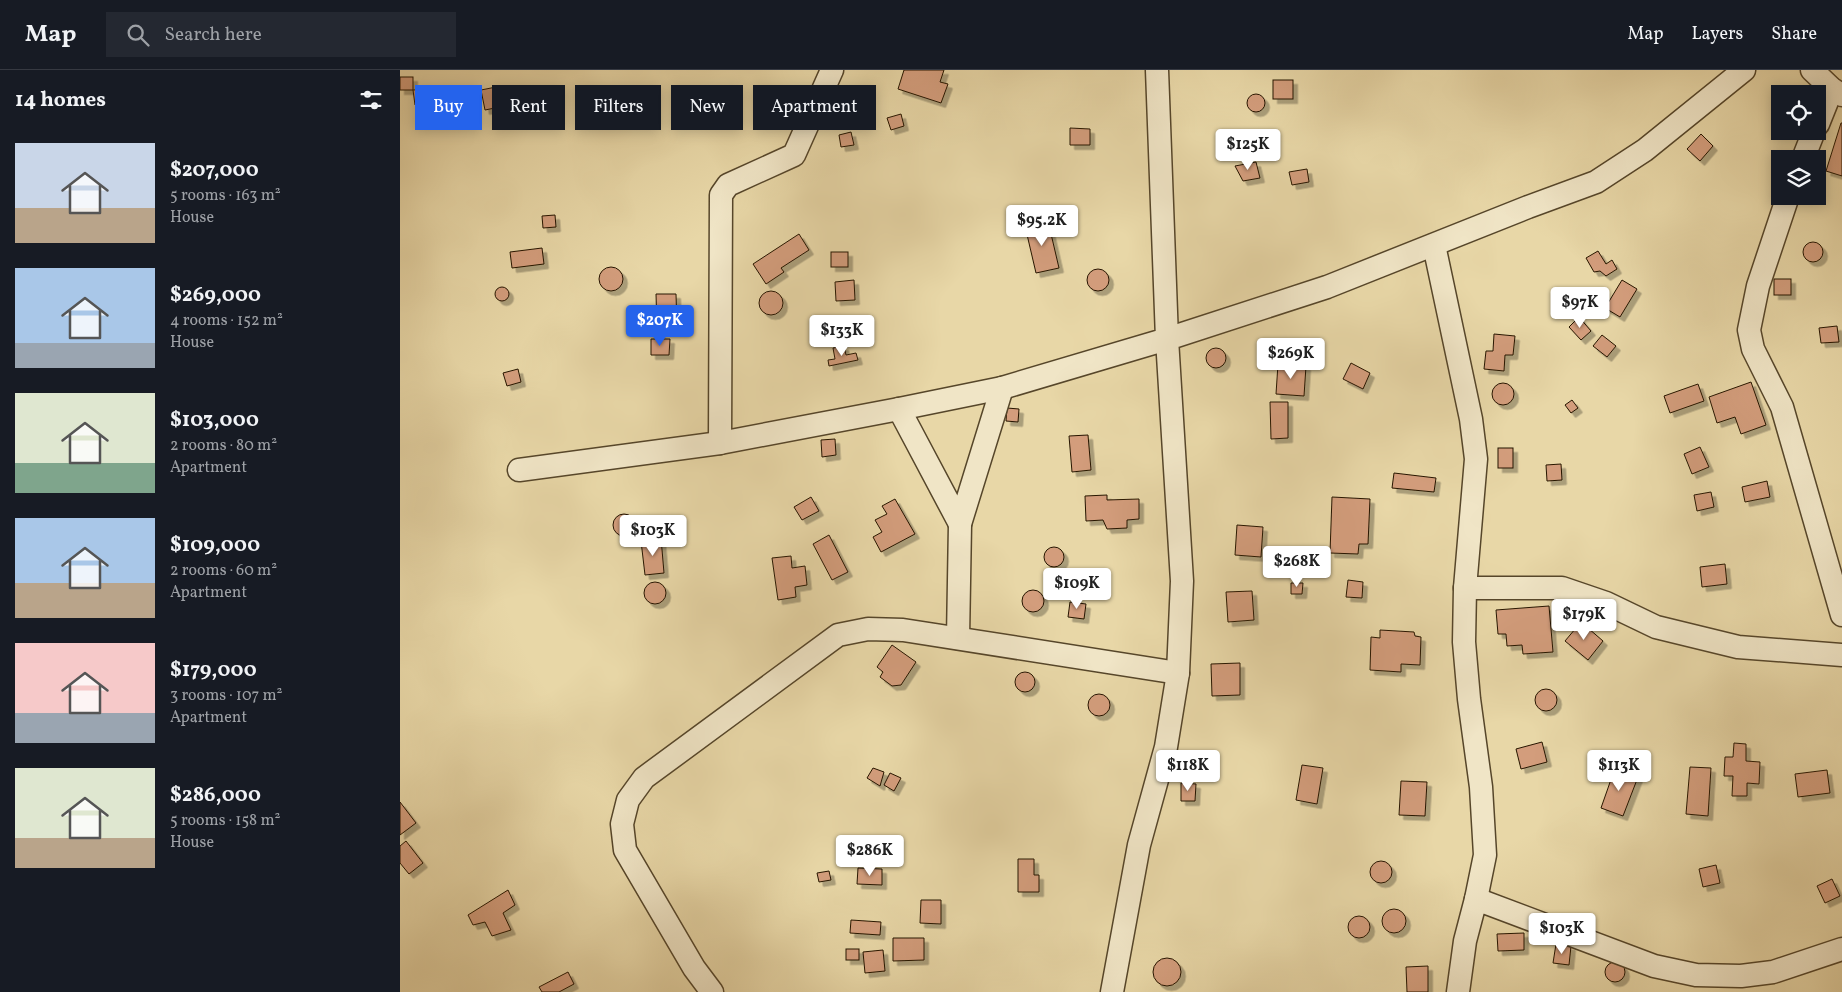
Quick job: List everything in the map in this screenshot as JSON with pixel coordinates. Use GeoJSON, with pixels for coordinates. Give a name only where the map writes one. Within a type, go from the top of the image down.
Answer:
{"type":"FeatureCollection","features":[{"type":"Feature","properties":{"kind":"street"},"geometry":{"type":"LineString","coordinates":[[720,443],[721,195],[728,186],[794,155],[832,70]]}},
{"type":"Feature","properties":{"kind":"street"},"geometry":{"type":"LineString","coordinates":[[1112,992],[1139,845],[1166,747],[1178,673],[1182,581],[1167,339],[1157,70]]}},
{"type":"Feature","properties":{"kind":"street"},"geometry":{"type":"LineString","coordinates":[[519,470],[720,443],[899,410],[1002,388],[1167,339],[1327,287],[1596,182],[1645,150],[1744,70]]}},
{"type":"Feature","properties":{"kind":"street"},"geometry":{"type":"LineString","coordinates":[[1812,70],[1837,92],[1826,111]]}},
{"type":"Feature","properties":{"kind":"street"},"geometry":{"type":"LineString","coordinates":[[1785,205],[1758,286],[1749,330],[1753,349],[1782,407],[1842,615]]}},
{"type":"Feature","properties":{"kind":"street"},"geometry":{"type":"LineString","coordinates":[[1434,245],[1471,419],[1476,459],[1465,588],[1464,642],[1469,699],[1481,787],[1485,855],[1465,941],[1458,992]]}},
{"type":"Feature","properties":{"kind":"street"},"geometry":{"type":"LineString","coordinates":[[958,638],[960,524],[1002,388]]}},
{"type":"Feature","properties":{"kind":"street"},"geometry":{"type":"LineString","coordinates":[[899,410],[960,524]]}},
{"type":"Feature","properties":{"kind":"street"},"geometry":{"type":"LineString","coordinates":[[1465,588],[1562,588],[1606,603],[1656,627],[1738,647],[1842,655]]}},
{"type":"Feature","properties":{"kind":"street"},"geometry":{"type":"LineString","coordinates":[[712,992],[694,968],[625,850],[622,824],[628,800],[644,778],[838,635],[868,629],[894,630],[958,638],[1178,673]]}},
{"type":"Feature","properties":{"kind":"street"},"geometry":{"type":"LineString","coordinates":[[1476,899],[1654,966],[1696,975],[1741,976],[1773,972],[1842,949]]}},
{"type":"Feature","properties":{"kind":"street"},"geometry":{"type":"LineString","coordinates":[[694,968],[695,992]]}},
{"type":"Feature","properties":{"kind":"building"},"geometry":{"type":"Polygon","coordinates":[[[904,70],[944,70],[940,82],[948,84],[941,103],[898,89],[904,70]]]}},
{"type":"Feature","properties":{"kind":"building"},"geometry":{"type":"Polygon","coordinates":[[[400,77],[413,77],[413,90],[400,90],[400,77]]]}},
{"type":"Feature","properties":{"kind":"building"},"geometry":{"type":"Polygon","coordinates":[[[1273,80],[1293,80],[1293,99],[1273,99],[1273,80]]]}},
{"type":"Feature","properties":{"kind":"building"},"geometry":{"type":"Polygon","coordinates":[[[492,88],[492,109],[485,110],[482,90],[492,88]]]}},
{"type":"Feature","properties":{"kind":"building"},"geometry":{"type":"Polygon","coordinates":[[[1256,94],[1262,97],[1265,103],[1262,109],[1256,112],[1250,109],[1247,103],[1250,97],[1256,94]]]}},
{"type":"Feature","properties":{"kind":"building"},"geometry":{"type":"Polygon","coordinates":[[[901,114],[904,126],[891,130],[887,118],[901,114]]]}},
{"type":"Feature","properties":{"kind":"building"},"geometry":{"type":"Polygon","coordinates":[[[1841,123],[1842,123],[1842,176],[1826,171],[1841,123]]]}},
{"type":"Feature","properties":{"kind":"building"},"geometry":{"type":"Polygon","coordinates":[[[1070,128],[1090,129],[1090,145],[1070,145],[1070,128]]]}},
{"type":"Feature","properties":{"kind":"building"},"geometry":{"type":"Polygon","coordinates":[[[851,132],[854,145],[841,147],[839,135],[851,132]]]}},
{"type":"Feature","properties":{"kind":"building"},"geometry":{"type":"Polygon","coordinates":[[[1701,134],[1713,146],[1700,161],[1687,149],[1701,134]]]}},
{"type":"Feature","properties":{"kind":"building"},"geometry":{"type":"Polygon","coordinates":[[[1256,162],[1260,178],[1243,181],[1235,166],[1256,162]]]}},
{"type":"Feature","properties":{"kind":"building"},"geometry":{"type":"Polygon","coordinates":[[[1307,169],[1309,182],[1292,185],[1289,172],[1307,169]]]}},
{"type":"Feature","properties":{"kind":"building"},"geometry":{"type":"Polygon","coordinates":[[[555,215],[556,227],[543,228],[542,216],[555,215]]]}},
{"type":"Feature","properties":{"kind":"building"},"geometry":{"type":"Polygon","coordinates":[[[1048,221],[1059,268],[1036,273],[1025,226],[1048,221]]]}},
{"type":"Feature","properties":{"kind":"building"},"geometry":{"type":"Polygon","coordinates":[[[799,234],[809,250],[781,268],[784,272],[766,284],[753,264],[799,234]]]}},
{"type":"Feature","properties":{"kind":"building"},"geometry":{"type":"Polygon","coordinates":[[[1813,242],[1820,245],[1823,252],[1820,259],[1813,262],[1806,259],[1803,252],[1806,245],[1813,242]]]}},
{"type":"Feature","properties":{"kind":"building"},"geometry":{"type":"Polygon","coordinates":[[[542,248],[544,264],[512,268],[510,252],[542,248]]]}},
{"type":"Feature","properties":{"kind":"building"},"geometry":{"type":"Polygon","coordinates":[[[1598,251],[1606,264],[1612,260],[1617,269],[1606,276],[1600,271],[1594,272],[1586,258],[1598,251]]]}},
{"type":"Feature","properties":{"kind":"building"},"geometry":{"type":"Polygon","coordinates":[[[831,252],[848,252],[848,267],[831,267],[831,252]]]}},
{"type":"Feature","properties":{"kind":"building"},"geometry":{"type":"Polygon","coordinates":[[[611,267],[620,270],[623,279],[620,288],[611,291],[602,288],[599,279],[602,270],[611,267]]]}},
{"type":"Feature","properties":{"kind":"building"},"geometry":{"type":"Polygon","coordinates":[[[1098,269],[1106,272],[1109,280],[1106,288],[1098,291],[1090,288],[1087,280],[1090,272],[1098,269]]]}},
{"type":"Feature","properties":{"kind":"building"},"geometry":{"type":"Polygon","coordinates":[[[1774,279],[1791,279],[1791,295],[1774,295],[1774,279]]]}},
{"type":"Feature","properties":{"kind":"building"},"geometry":{"type":"Polygon","coordinates":[[[854,280],[855,300],[836,301],[835,282],[854,280]]]}},
{"type":"Feature","properties":{"kind":"building"},"geometry":{"type":"Polygon","coordinates":[[[1622,280],[1637,289],[1620,317],[1605,308],[1622,280]]]}},
{"type":"Feature","properties":{"kind":"building"},"geometry":{"type":"Polygon","coordinates":[[[502,287],[507,289],[509,294],[507,299],[502,301],[497,299],[495,294],[497,289],[502,287]]]}},
{"type":"Feature","properties":{"kind":"building"},"geometry":{"type":"Polygon","coordinates":[[[771,291],[780,294],[783,303],[780,312],[771,315],[762,312],[759,303],[762,294],[771,291]]]}},
{"type":"Feature","properties":{"kind":"building"},"geometry":{"type":"Polygon","coordinates":[[[656,294],[676,294],[677,327],[657,328],[656,294]]]}},
{"type":"Feature","properties":{"kind":"building"},"geometry":{"type":"Polygon","coordinates":[[[1579,317],[1591,331],[1581,340],[1569,327],[1579,317]]]}},
{"type":"Feature","properties":{"kind":"building"},"geometry":{"type":"Polygon","coordinates":[[[1837,326],[1839,342],[1821,343],[1819,328],[1837,326]]]}},
{"type":"Feature","properties":{"kind":"building"},"geometry":{"type":"Polygon","coordinates":[[[1494,334],[1515,336],[1513,355],[1505,355],[1504,371],[1484,369],[1486,351],[1493,351],[1494,334]]]}},
{"type":"Feature","properties":{"kind":"building"},"geometry":{"type":"Polygon","coordinates":[[[1602,335],[1616,346],[1607,357],[1593,346],[1602,335]]]}},
{"type":"Feature","properties":{"kind":"building"},"geometry":{"type":"Polygon","coordinates":[[[651,339],[670,339],[669,355],[651,355],[651,339]]]}},
{"type":"Feature","properties":{"kind":"building"},"geometry":{"type":"Polygon","coordinates":[[[844,346],[846,355],[856,353],[858,360],[829,366],[828,360],[835,359],[833,348],[844,346]]]}},
{"type":"Feature","properties":{"kind":"building"},"geometry":{"type":"Polygon","coordinates":[[[1212,348],[1220,348],[1226,354],[1226,362],[1220,368],[1212,368],[1206,362],[1206,354],[1212,348]]]}},
{"type":"Feature","properties":{"kind":"building"},"geometry":{"type":"Polygon","coordinates":[[[1351,363],[1370,373],[1363,389],[1343,379],[1351,363]]]}},
{"type":"Feature","properties":{"kind":"building"},"geometry":{"type":"Polygon","coordinates":[[[1278,364],[1306,366],[1304,396],[1276,394],[1278,364]]]}},
{"type":"Feature","properties":{"kind":"building"},"geometry":{"type":"Polygon","coordinates":[[[518,369],[521,382],[507,386],[503,373],[518,369]]]}},
{"type":"Feature","properties":{"kind":"building"},"geometry":{"type":"Polygon","coordinates":[[[1751,382],[1766,425],[1741,434],[1735,417],[1717,423],[1709,397],[1751,382]]]}},
{"type":"Feature","properties":{"kind":"building"},"geometry":{"type":"Polygon","coordinates":[[[1503,383],[1513,390],[1514,394],[1507,404],[1503,405],[1493,398],[1492,394],[1499,384],[1503,383]]]}},
{"type":"Feature","properties":{"kind":"building"},"geometry":{"type":"Polygon","coordinates":[[[1698,384],[1704,401],[1670,413],[1664,396],[1698,384]]]}},
{"type":"Feature","properties":{"kind":"building"},"geometry":{"type":"Polygon","coordinates":[[[1572,400],[1578,408],[1571,413],[1565,405],[1572,400]]]}},
{"type":"Feature","properties":{"kind":"building"},"geometry":{"type":"Polygon","coordinates":[[[1270,402],[1288,402],[1288,438],[1271,439],[1270,402]]]}},
{"type":"Feature","properties":{"kind":"building"},"geometry":{"type":"Polygon","coordinates":[[[1007,408],[1019,409],[1018,422],[1006,421],[1007,408]]]}},
{"type":"Feature","properties":{"kind":"building"},"geometry":{"type":"Polygon","coordinates":[[[1088,435],[1091,470],[1072,472],[1069,436],[1088,435]]]}},
{"type":"Feature","properties":{"kind":"building"},"geometry":{"type":"Polygon","coordinates":[[[835,439],[836,455],[822,457],[821,440],[835,439]]]}},
{"type":"Feature","properties":{"kind":"building"},"geometry":{"type":"Polygon","coordinates":[[[1700,447],[1709,467],[1692,474],[1684,454],[1700,447]]]}},
{"type":"Feature","properties":{"kind":"building"},"geometry":{"type":"Polygon","coordinates":[[[1498,448],[1513,448],[1513,468],[1498,468],[1498,448]]]}},
{"type":"Feature","properties":{"kind":"building"},"geometry":{"type":"Polygon","coordinates":[[[1561,464],[1562,480],[1547,481],[1546,465],[1561,464]]]}},
{"type":"Feature","properties":{"kind":"building"},"geometry":{"type":"Polygon","coordinates":[[[1394,473],[1436,478],[1434,492],[1392,488],[1394,473]]]}},
{"type":"Feature","properties":{"kind":"building"},"geometry":{"type":"Polygon","coordinates":[[[1767,481],[1770,497],[1745,502],[1742,487],[1767,481]]]}},
{"type":"Feature","properties":{"kind":"building"},"geometry":{"type":"Polygon","coordinates":[[[1711,492],[1714,507],[1697,511],[1694,495],[1711,492]]]}},
{"type":"Feature","properties":{"kind":"building"},"geometry":{"type":"Polygon","coordinates":[[[1107,495],[1107,500],[1139,499],[1139,519],[1127,520],[1127,528],[1107,529],[1103,520],[1086,521],[1085,496],[1107,495]]]}},
{"type":"Feature","properties":{"kind":"building"},"geometry":{"type":"Polygon","coordinates":[[[811,497],[819,511],[802,520],[794,507],[811,497]]]}},
{"type":"Feature","properties":{"kind":"building"},"geometry":{"type":"Polygon","coordinates":[[[1332,497],[1370,499],[1368,544],[1359,544],[1358,554],[1330,553],[1332,497]]]}},
{"type":"Feature","properties":{"kind":"building"},"geometry":{"type":"Polygon","coordinates":[[[895,499],[915,534],[881,552],[873,537],[882,532],[875,520],[887,514],[882,506],[895,499]]]}},
{"type":"Feature","properties":{"kind":"building"},"geometry":{"type":"Polygon","coordinates":[[[620,514],[628,514],[635,521],[635,529],[628,536],[620,536],[613,529],[613,521],[620,514]]]}},
{"type":"Feature","properties":{"kind":"building"},"geometry":{"type":"Polygon","coordinates":[[[1237,525],[1263,527],[1261,557],[1235,555],[1237,525]]]}},
{"type":"Feature","properties":{"kind":"building"},"geometry":{"type":"Polygon","coordinates":[[[829,535],[848,572],[832,580],[813,544],[829,535]]]}},
{"type":"Feature","properties":{"kind":"building"},"geometry":{"type":"Polygon","coordinates":[[[661,538],[664,573],[645,575],[641,541],[661,538]]]}},
{"type":"Feature","properties":{"kind":"building"},"geometry":{"type":"Polygon","coordinates":[[[1054,547],[1061,550],[1064,557],[1061,564],[1054,567],[1047,564],[1044,557],[1047,550],[1054,547]]]}},
{"type":"Feature","properties":{"kind":"building"},"geometry":{"type":"Polygon","coordinates":[[[791,556],[792,568],[805,566],[807,585],[795,587],[796,597],[778,600],[772,558],[791,556]]]}},
{"type":"Feature","properties":{"kind":"building"},"geometry":{"type":"Polygon","coordinates":[[[1725,564],[1727,584],[1702,587],[1700,567],[1725,564]]]}},
{"type":"Feature","properties":{"kind":"building"},"geometry":{"type":"Polygon","coordinates":[[[1348,580],[1363,582],[1362,598],[1346,597],[1348,580]]]}},
{"type":"Feature","properties":{"kind":"building"},"geometry":{"type":"Polygon","coordinates":[[[655,582],[663,585],[666,593],[663,601],[655,604],[647,601],[644,593],[647,585],[655,582]]]}},
{"type":"Feature","properties":{"kind":"building"},"geometry":{"type":"Polygon","coordinates":[[[1291,583],[1303,583],[1302,594],[1291,594],[1291,583]]]}},
{"type":"Feature","properties":{"kind":"building"},"geometry":{"type":"Polygon","coordinates":[[[1033,590],[1041,593],[1044,601],[1041,609],[1033,612],[1025,609],[1022,601],[1025,593],[1033,590]]]}},
{"type":"Feature","properties":{"kind":"building"},"geometry":{"type":"Polygon","coordinates":[[[1252,591],[1254,620],[1228,622],[1226,592],[1252,591]]]}},
{"type":"Feature","properties":{"kind":"building"},"geometry":{"type":"Polygon","coordinates":[[[1070,602],[1086,604],[1084,619],[1068,617],[1070,602]]]}},
{"type":"Feature","properties":{"kind":"building"},"geometry":{"type":"Polygon","coordinates":[[[1549,606],[1553,652],[1523,654],[1522,645],[1507,646],[1506,634],[1498,634],[1496,610],[1549,606]]]}},
{"type":"Feature","properties":{"kind":"building"},"geometry":{"type":"Polygon","coordinates":[[[1581,622],[1603,641],[1588,660],[1565,641],[1581,622]]]}},
{"type":"Feature","properties":{"kind":"building"},"geometry":{"type":"Polygon","coordinates":[[[1380,630],[1414,632],[1415,636],[1421,637],[1420,665],[1401,664],[1401,672],[1370,670],[1371,637],[1380,638],[1380,630]]]}},
{"type":"Feature","properties":{"kind":"building"},"geometry":{"type":"Polygon","coordinates":[[[892,645],[916,662],[901,685],[892,686],[880,677],[883,672],[877,667],[892,645]]]}},
{"type":"Feature","properties":{"kind":"building"},"geometry":{"type":"Polygon","coordinates":[[[1240,663],[1240,695],[1212,696],[1211,664],[1240,663]]]}},
{"type":"Feature","properties":{"kind":"building"},"geometry":{"type":"Polygon","coordinates":[[[1021,672],[1029,672],[1035,678],[1035,686],[1029,692],[1021,692],[1015,686],[1015,678],[1021,672]]]}},
{"type":"Feature","properties":{"kind":"building"},"geometry":{"type":"Polygon","coordinates":[[[1546,689],[1556,696],[1557,700],[1550,710],[1546,711],[1536,704],[1535,700],[1542,690],[1546,689]]]}},
{"type":"Feature","properties":{"kind":"building"},"geometry":{"type":"Polygon","coordinates":[[[1095,694],[1103,694],[1110,701],[1110,709],[1103,716],[1095,716],[1088,709],[1088,701],[1095,694]]]}},
{"type":"Feature","properties":{"kind":"building"},"geometry":{"type":"Polygon","coordinates":[[[1542,742],[1547,762],[1521,769],[1516,749],[1542,742]]]}},
{"type":"Feature","properties":{"kind":"building"},"geometry":{"type":"Polygon","coordinates":[[[1734,743],[1746,744],[1746,761],[1760,762],[1759,784],[1747,783],[1747,796],[1732,796],[1733,776],[1724,776],[1725,757],[1733,757],[1734,743]]]}},
{"type":"Feature","properties":{"kind":"building"},"geometry":{"type":"Polygon","coordinates":[[[1188,759],[1194,761],[1196,767],[1194,773],[1188,775],[1182,773],[1180,767],[1182,761],[1188,759]]]}},
{"type":"Feature","properties":{"kind":"building"},"geometry":{"type":"Polygon","coordinates":[[[1302,765],[1323,768],[1317,804],[1296,800],[1302,765]]]}},
{"type":"Feature","properties":{"kind":"building"},"geometry":{"type":"Polygon","coordinates":[[[1690,767],[1711,768],[1708,816],[1686,814],[1690,767]]]}},
{"type":"Feature","properties":{"kind":"building"},"geometry":{"type":"Polygon","coordinates":[[[873,768],[884,772],[880,786],[867,778],[873,768]]]}},
{"type":"Feature","properties":{"kind":"building"},"geometry":{"type":"Polygon","coordinates":[[[1615,768],[1638,777],[1623,816],[1601,808],[1615,768]]]}},
{"type":"Feature","properties":{"kind":"building"},"geometry":{"type":"Polygon","coordinates":[[[1827,770],[1830,793],[1798,797],[1795,774],[1827,770]]]}},
{"type":"Feature","properties":{"kind":"building"},"geometry":{"type":"Polygon","coordinates":[[[890,773],[901,778],[894,791],[884,785],[890,773]]]}},
{"type":"Feature","properties":{"kind":"building"},"geometry":{"type":"Polygon","coordinates":[[[1401,781],[1427,782],[1425,816],[1399,815],[1401,781]]]}},
{"type":"Feature","properties":{"kind":"building"},"geometry":{"type":"Polygon","coordinates":[[[1181,783],[1196,784],[1195,801],[1181,801],[1181,783]]]}},
{"type":"Feature","properties":{"kind":"building"},"geometry":{"type":"Polygon","coordinates":[[[400,802],[416,823],[400,835],[400,802]]]}},
{"type":"Feature","properties":{"kind":"building"},"geometry":{"type":"Polygon","coordinates":[[[406,841],[423,863],[409,874],[400,863],[400,846],[406,841]]]}},
{"type":"Feature","properties":{"kind":"building"},"geometry":{"type":"Polygon","coordinates":[[[1018,859],[1034,859],[1034,875],[1039,875],[1039,892],[1018,892],[1018,859]]]}},
{"type":"Feature","properties":{"kind":"building"},"geometry":{"type":"Polygon","coordinates":[[[1381,861],[1389,864],[1392,872],[1389,880],[1381,883],[1373,880],[1370,872],[1373,864],[1381,861]]]}},
{"type":"Feature","properties":{"kind":"building"},"geometry":{"type":"Polygon","coordinates":[[[1716,865],[1720,883],[1703,887],[1699,869],[1716,865]]]}},
{"type":"Feature","properties":{"kind":"building"},"geometry":{"type":"Polygon","coordinates":[[[858,868],[882,869],[882,885],[857,884],[858,868]]]}},
{"type":"Feature","properties":{"kind":"building"},"geometry":{"type":"Polygon","coordinates":[[[829,871],[831,880],[819,882],[817,873],[829,871]]]}},
{"type":"Feature","properties":{"kind":"building"},"geometry":{"type":"Polygon","coordinates":[[[1832,879],[1840,896],[1825,903],[1817,886],[1832,879]]]}},
{"type":"Feature","properties":{"kind":"building"},"geometry":{"type":"Polygon","coordinates":[[[508,890],[515,905],[503,913],[511,930],[492,936],[485,922],[473,925],[468,915],[508,890]]]}},
{"type":"Feature","properties":{"kind":"building"},"geometry":{"type":"Polygon","coordinates":[[[921,900],[941,900],[941,924],[920,923],[921,900]]]}},
{"type":"Feature","properties":{"kind":"building"},"geometry":{"type":"Polygon","coordinates":[[[1394,909],[1399,910],[1405,916],[1405,926],[1399,932],[1394,933],[1389,932],[1383,926],[1382,921],[1383,916],[1389,910],[1394,909]]]}},
{"type":"Feature","properties":{"kind":"building"},"geometry":{"type":"Polygon","coordinates":[[[1359,916],[1367,919],[1370,927],[1367,935],[1359,938],[1351,935],[1348,927],[1351,919],[1359,916]]]}},
{"type":"Feature","properties":{"kind":"building"},"geometry":{"type":"Polygon","coordinates":[[[851,920],[881,922],[880,935],[850,933],[851,920]]]}},
{"type":"Feature","properties":{"kind":"building"},"geometry":{"type":"Polygon","coordinates":[[[1524,933],[1524,950],[1498,951],[1497,934],[1524,933]]]}},
{"type":"Feature","properties":{"kind":"building"},"geometry":{"type":"Polygon","coordinates":[[[893,938],[924,938],[924,960],[893,961],[893,938]]]}},
{"type":"Feature","properties":{"kind":"building"},"geometry":{"type":"Polygon","coordinates":[[[1556,944],[1571,946],[1569,965],[1553,963],[1556,944]]]}},
{"type":"Feature","properties":{"kind":"building"},"geometry":{"type":"Polygon","coordinates":[[[846,949],[859,949],[859,960],[846,960],[846,949]]]}},
{"type":"Feature","properties":{"kind":"building"},"geometry":{"type":"Polygon","coordinates":[[[883,950],[885,971],[865,973],[863,952],[883,950]]]}},
{"type":"Feature","properties":{"kind":"building"},"geometry":{"type":"Polygon","coordinates":[[[1167,958],[1177,962],[1181,972],[1177,982],[1167,986],[1157,982],[1153,972],[1157,962],[1167,958]]]}},
{"type":"Feature","properties":{"kind":"building"},"geometry":{"type":"Polygon","coordinates":[[[1615,962],[1622,965],[1625,972],[1622,979],[1615,982],[1608,979],[1605,972],[1608,965],[1615,962]]]}},
{"type":"Feature","properties":{"kind":"building"},"geometry":{"type":"Polygon","coordinates":[[[1428,966],[1428,992],[1407,992],[1406,967],[1428,966]]]}},
{"type":"Feature","properties":{"kind":"building"},"geometry":{"type":"Polygon","coordinates":[[[568,972],[574,984],[559,992],[542,992],[539,987],[568,972]]]}}]}
